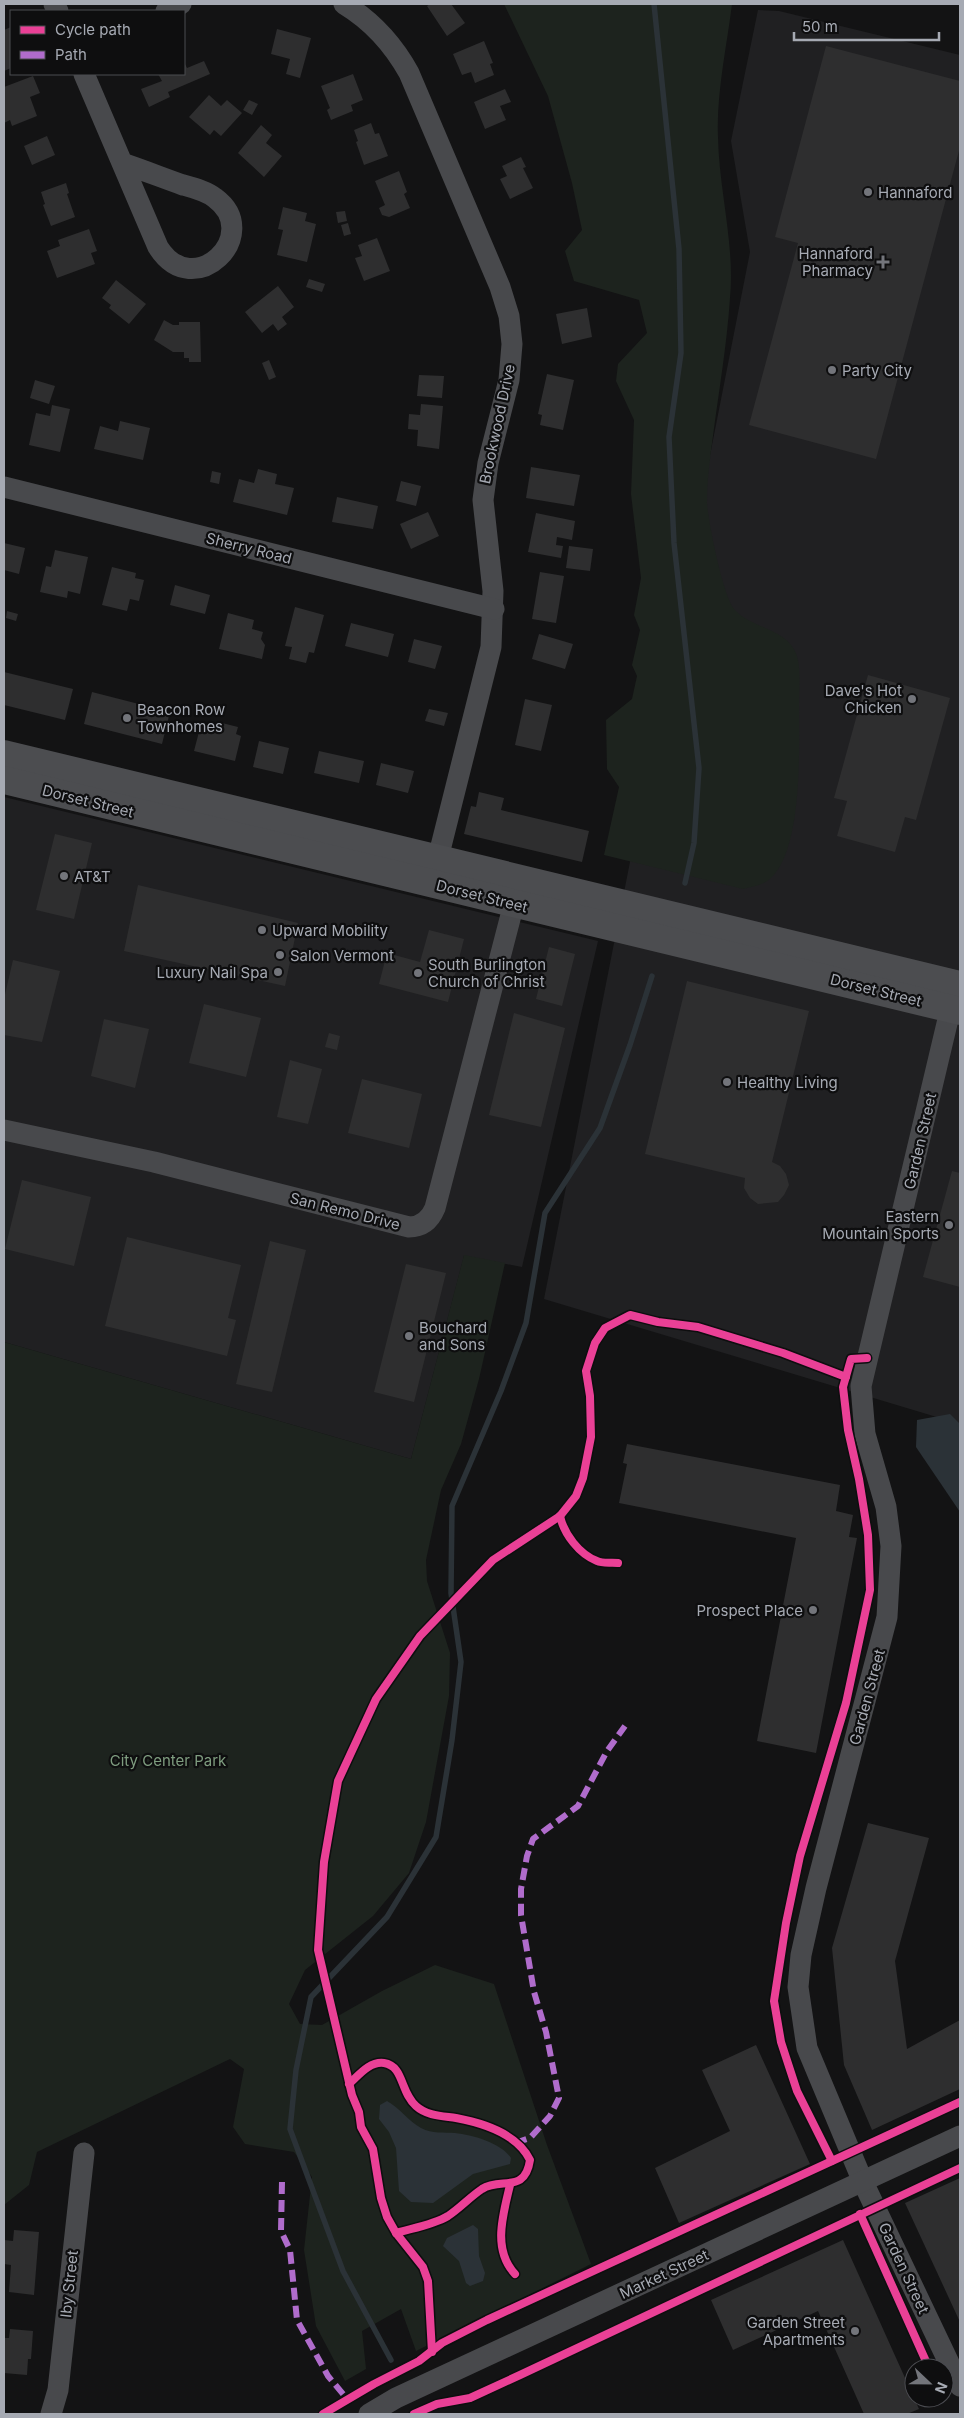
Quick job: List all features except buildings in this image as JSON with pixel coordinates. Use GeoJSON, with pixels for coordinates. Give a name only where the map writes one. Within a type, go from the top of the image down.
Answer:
{"type":"FeatureCollection","features":[{"type":"Feature","properties":{"kind":"main road","name":"Dorset Street"},"geometry":{"type":"LineString","coordinates":[[4,754],[435,871],[957,997]]}},
{"type":"Feature","properties":{"kind":"main road","name":"Dorset Street"},"geometry":{"type":"LineString","coordinates":[[4,780],[435,871]]}},
{"type":"Feature","properties":{"kind":"street"},"geometry":{"type":"LineString","coordinates":[[168,10],[181,4]]}},
{"type":"Feature","properties":{"kind":"street","name":"Brookwood Drive"},"geometry":{"type":"LineString","coordinates":[[344,4],[380,32],[409,73],[500,287],[509,316],[512,344],[509,380],[488,463],[483,500],[494,609],[491,647],[435,871]]}},
{"type":"Feature","properties":{"kind":"street"},"geometry":{"type":"LineString","coordinates":[[84,75],[122,163],[162,254],[176,265],[194,269],[203,267],[219,258],[229,244],[231,235],[230,217],[220,202],[205,192],[122,163]]}},
{"type":"Feature","properties":{"kind":"street","name":"Sherry Road"},"geometry":{"type":"LineString","coordinates":[[4,488],[494,609]]}},
{"type":"Feature","properties":{"kind":"street","name":"San Remo Drive"},"geometry":{"type":"LineString","coordinates":[[4,1130],[129,1156],[409,1227],[417,1227],[431,1216],[435,1208],[517,891]]}},
{"type":"Feature","properties":{"kind":"street","name":"Garden Street"},"geometry":{"type":"LineString","coordinates":[[957,997],[861,1386],[865,1434],[886,1507],[891,1546],[887,1618],[816,1888],[801,1954],[798,1987],[807,2048],[863,2182],[960,2386]]}},
{"type":"Feature","properties":{"kind":"street","name":"Market Street"},"geometry":{"type":"LineString","coordinates":[[370,2414],[414,2390],[960,2136]]}},
{"type":"Feature","properties":{"kind":"street","name":"Iby Street"},"geometry":{"type":"LineString","coordinates":[[51,2414],[59,2381],[84,2153]]}},
{"type":"Feature","properties":{"kind":"shaded area"},"geometry":{"type":"Polygon","coordinates":[[[758,10],[779,11],[960,55],[960,1424],[544,1299],[750,252],[731,141],[758,10]]]}},
{"type":"Feature","properties":{"kind":"shaded area"},"geometry":{"type":"Polygon","coordinates":[[[4,797],[598,941],[522,1267],[464,1256],[411,1459],[4,1342],[4,797]]]}},
{"type":"Feature","properties":{"kind":"shaded area"},"geometry":{"type":"Polygon","coordinates":[[[950,1414],[960,1424],[960,1512],[916,1447],[917,1420],[950,1414]]]}},
{"type":"Feature","properties":{"kind":"shaded area"},"geometry":{"type":"Polygon","coordinates":[[[387,2101],[425,2130],[470,2136],[494,2144],[511,2158],[510,2164],[473,2174],[433,2203],[411,2202],[399,2191],[396,2148],[389,2132],[379,2119],[380,2105],[387,2101]]]}},
{"type":"Feature","properties":{"kind":"shaded area"},"geometry":{"type":"Polygon","coordinates":[[[473,2225],[478,2229],[479,2256],[485,2273],[483,2281],[470,2286],[466,2283],[459,2261],[443,2246],[447,2238],[473,2225]]]}},
{"type":"Feature","properties":{"kind":"green space"},"geometry":{"type":"Polygon","coordinates":[[[504,4],[732,4],[720,87],[718,121],[719,157],[729,238],[730,298],[710,461],[707,503],[717,558],[725,589],[734,609],[741,616],[778,634],[786,640],[797,656],[799,674],[799,769],[794,818],[790,841],[783,861],[773,876],[763,884],[743,889],[604,855],[619,787],[607,769],[606,720],[632,699],[637,676],[632,665],[640,630],[634,615],[641,578],[631,494],[634,420],[616,381],[618,364],[647,333],[639,300],[574,281],[565,251],[582,230],[572,183],[548,96],[504,4]]]}},
{"type":"Feature","properties":{"kind":"green space","name":"City Center Park"},"geometry":{"type":"Polygon","coordinates":[[[464,1255],[505,1263],[479,1379],[461,1444],[441,1490],[426,1560],[427,1581],[450,1653],[449,1696],[426,1822],[409,1873],[373,1916],[305,1970],[289,2004],[300,2024],[322,2025],[382,1991],[435,1965],[494,1984],[547,2145],[591,2264],[416,2351],[401,2309],[362,2331],[366,2369],[345,2381],[316,2326],[304,2250],[312,2177],[294,2152],[245,2144],[233,2127],[244,2069],[230,2059],[37,2152],[29,2185],[4,2205],[4,1342],[411,1459],[464,1255]]]}},
{"type":"Feature","properties":{"kind":"waterway"},"geometry":{"type":"LineString","coordinates":[[654,4],[679,249],[681,353],[669,437],[674,543],[699,768],[694,843],[685,883]]}},
{"type":"Feature","properties":{"kind":"waterway"},"geometry":{"type":"LineString","coordinates":[[391,2360],[343,2271],[290,2129],[296,2070],[311,1997],[387,1917],[436,1837],[452,1740],[461,1662],[451,1593],[452,1506],[501,1391],[526,1323],[545,1213],[600,1128],[630,1045],[652,976]]}},
{"type":"Feature","properties":{"kind":"marked path"},"geometry":{"type":"LineString","coordinates":[[515,2143],[530,2138],[550,2116],[559,2098],[546,2032],[534,1992],[521,1915],[521,1889],[527,1856],[533,1839],[578,1806],[607,1751],[625,1726]]}},
{"type":"Feature","properties":{"kind":"marked path"},"geometry":{"type":"LineString","coordinates":[[282,2182],[281,2231],[290,2250],[297,2320],[328,2376],[348,2400]]}},
{"type":"Feature","properties":{"kind":"cycle path"},"geometry":{"type":"LineString","coordinates":[[432,2352],[428,2281],[423,2267],[396,2233],[387,2217],[381,2198],[373,2149],[361,2127],[359,2112],[352,2095],[318,1950],[324,1862],[338,1781],[376,1699],[420,1636],[493,1560],[560,1516],[576,1496],[583,1478],[591,1437],[590,1396],[586,1371],[595,1343],[605,1328],[630,1315],[658,1322],[698,1327],[783,1353],[846,1377]]}},
{"type":"Feature","properties":{"kind":"cycle path"},"geometry":{"type":"LineString","coordinates":[[832,2161],[797,2091],[781,2042],[774,2001],[786,1923],[800,1856],[846,1703],[870,1590],[868,1535],[859,1479],[848,1430],[843,1387],[851,1359],[867,1358]]}},
{"type":"Feature","properties":{"kind":"cycle path"},"geometry":{"type":"LineString","coordinates":[[560,1516],[565,1530],[573,1543],[584,1554],[599,1562],[618,1563]]}},
{"type":"Feature","properties":{"kind":"cycle path"},"geometry":{"type":"LineString","coordinates":[[349,2084],[369,2066],[379,2063],[390,2065],[399,2074],[407,2094],[420,2109],[435,2115],[488,2126],[517,2143],[530,2160],[527,2171],[518,2181],[489,2186],[473,2195],[448,2216],[429,2224],[396,2233]]}},
{"type":"Feature","properties":{"kind":"cycle path"},"geometry":{"type":"LineString","coordinates":[[323,2414],[374,2384],[419,2361],[442,2343],[487,2320],[960,2102]]}},
{"type":"Feature","properties":{"kind":"cycle path"},"geometry":{"type":"LineString","coordinates":[[414,2414],[437,2404],[470,2398],[960,2168]]}},
{"type":"Feature","properties":{"kind":"cycle path"},"geometry":{"type":"LineString","coordinates":[[510,2185],[502,2220],[501,2243],[508,2264],[515,2274]]}},
{"type":"Feature","properties":{"kind":"cycle path"},"geometry":{"type":"LineString","coordinates":[[860,2214],[925,2358]]}},
{"type":"Feature","properties":{"kind":"place","name":"Hannaford"},"geometry":{"type":"Point","coordinates":[868,192]}},
{"type":"Feature","properties":{"kind":"place","name":"Hannaford Pharmacy"},"geometry":{"type":"Point","coordinates":[883,262]}},
{"type":"Feature","properties":{"kind":"place","name":"Party City"},"geometry":{"type":"Point","coordinates":[832,370]}},
{"type":"Feature","properties":{"kind":"place","name":"Dave's Hot Chicken"},"geometry":{"type":"Point","coordinates":[912,699]}},
{"type":"Feature","properties":{"kind":"place","name":"Beacon Row Townhomes"},"geometry":{"type":"Point","coordinates":[127,718]}},
{"type":"Feature","properties":{"kind":"place","name":"AT&T"},"geometry":{"type":"Point","coordinates":[64,876]}},
{"type":"Feature","properties":{"kind":"place","name":"Upward Mobility"},"geometry":{"type":"Point","coordinates":[262,930]}},
{"type":"Feature","properties":{"kind":"place","name":"Salon Vermont"},"geometry":{"type":"Point","coordinates":[280,955]}},
{"type":"Feature","properties":{"kind":"place","name":"Luxury Nail Spa"},"geometry":{"type":"Point","coordinates":[278,972]}},
{"type":"Feature","properties":{"kind":"place","name":"South Burlington Church of Christ"},"geometry":{"type":"Point","coordinates":[418,973]}},
{"type":"Feature","properties":{"kind":"place","name":"Healthy Living"},"geometry":{"type":"Point","coordinates":[727,1082]}},
{"type":"Feature","properties":{"kind":"place","name":"Eastern Mountain Sports"},"geometry":{"type":"Point","coordinates":[949,1225]}},
{"type":"Feature","properties":{"kind":"place","name":"Bouchard and Sons"},"geometry":{"type":"Point","coordinates":[409,1336]}},
{"type":"Feature","properties":{"kind":"place","name":"Prospect Place"},"geometry":{"type":"Point","coordinates":[813,1610]}},
{"type":"Feature","properties":{"kind":"place","name":"Garden Street Apartments"},"geometry":{"type":"Point","coordinates":[855,2331]}}]}
